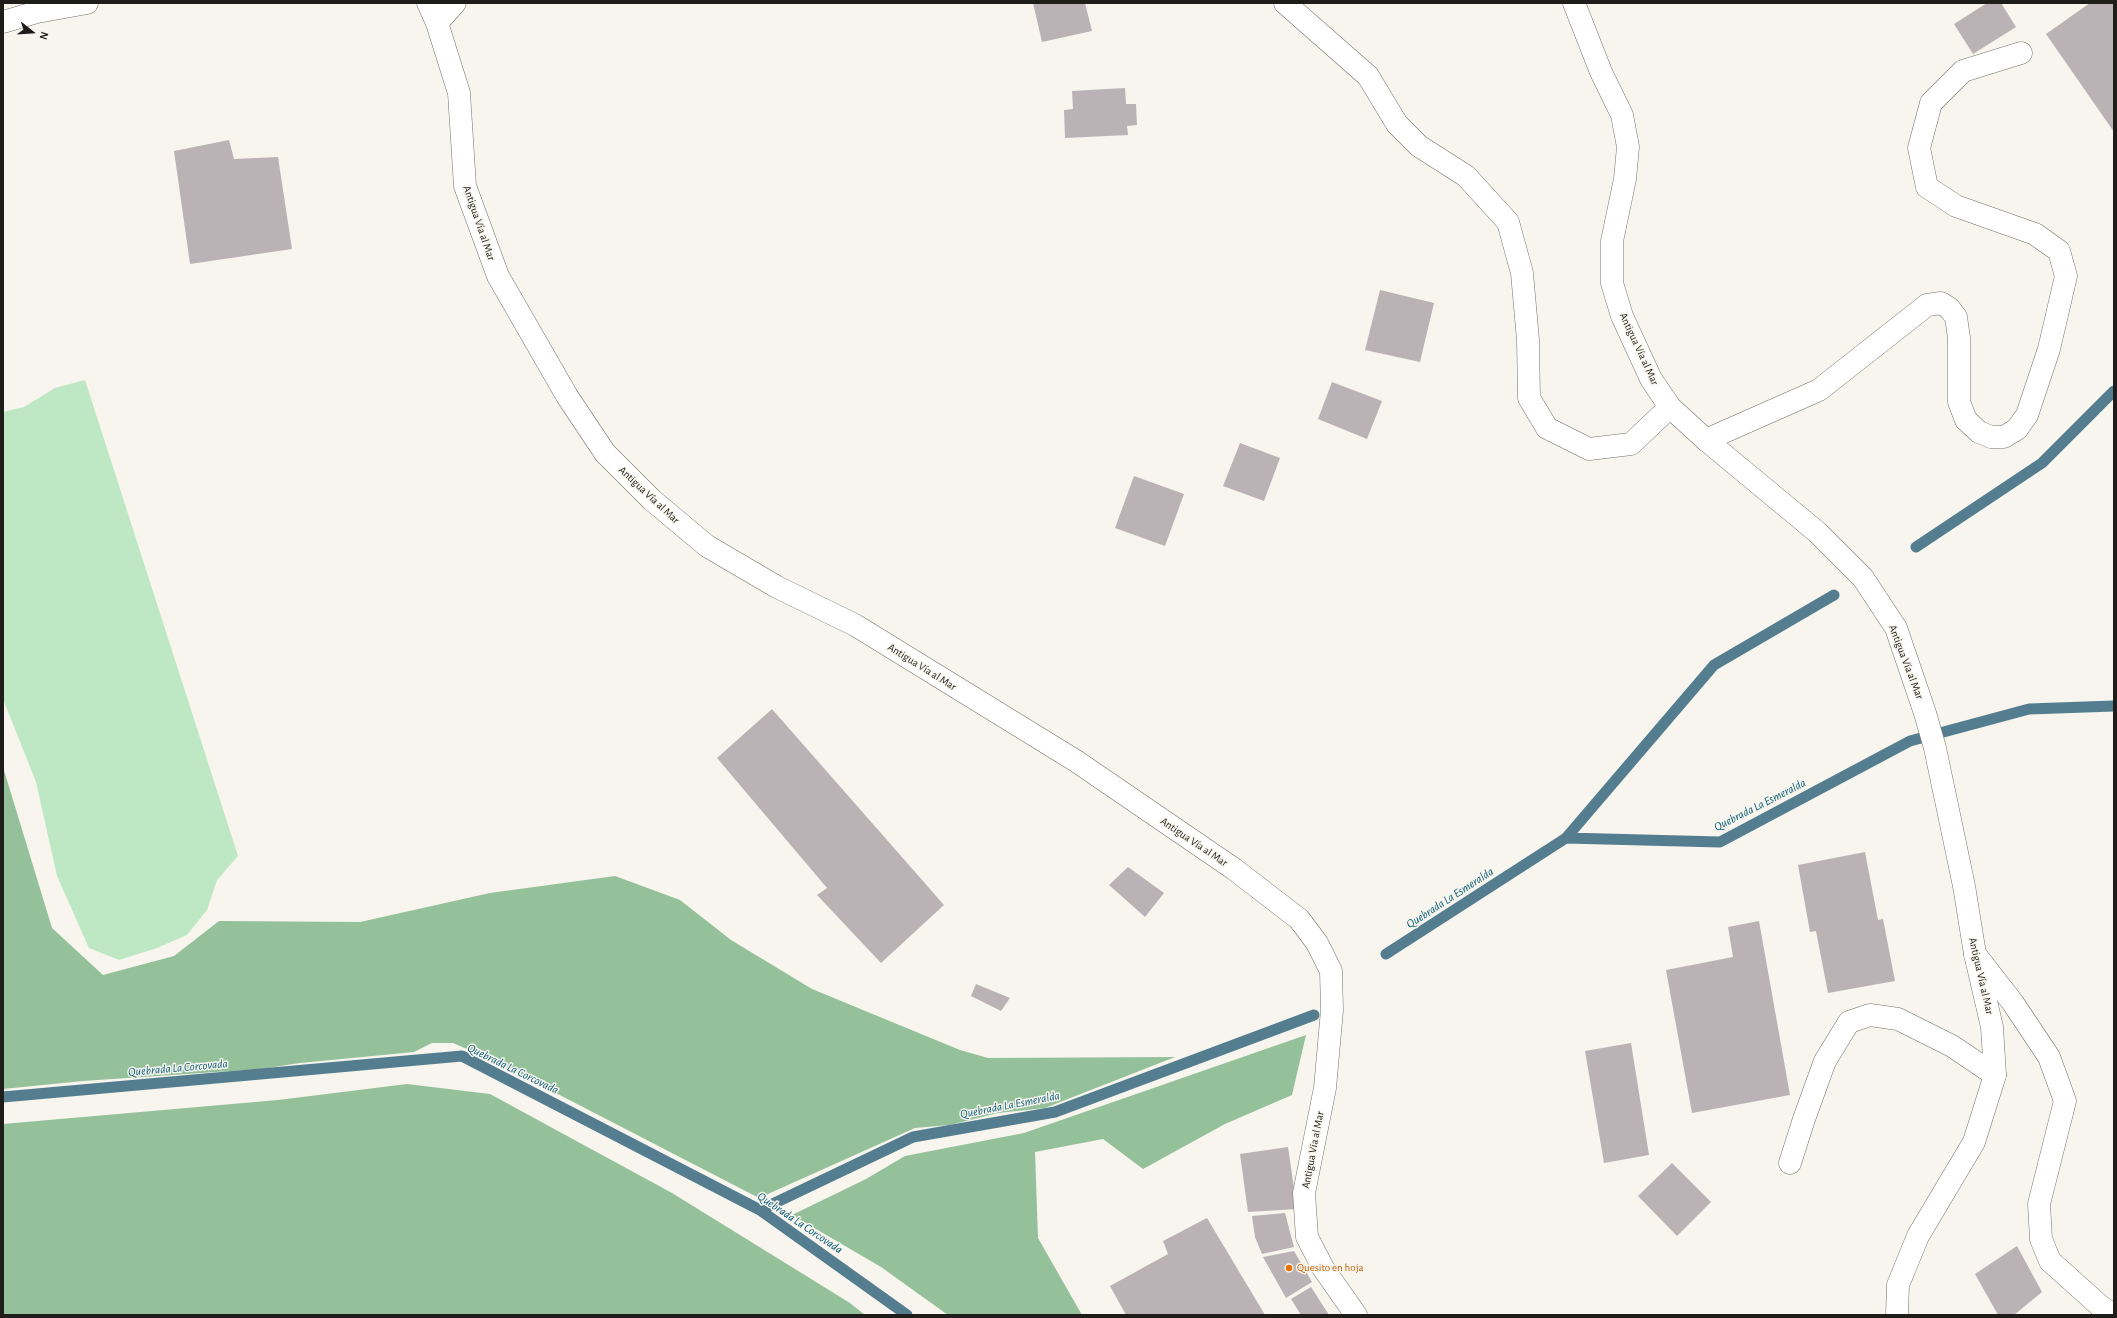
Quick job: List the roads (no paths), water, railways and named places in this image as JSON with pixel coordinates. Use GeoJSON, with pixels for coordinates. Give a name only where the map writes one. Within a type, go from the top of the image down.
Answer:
{"type":"FeatureCollection","features":[{"type":"Feature","properties":{"kind":"main road"},"geometry":{"type":"LineString","coordinates":[[3,22],[37,12],[87,3]]}},
{"type":"Feature","properties":{"kind":"main road","name":"Antigua Vía al Mar"},"geometry":{"type":"LineString","coordinates":[[428,3],[437,23],[459,93],[465,186],[498,276],[567,396],[605,453],[652,500],[708,546],[777,586],[855,625],[1076,762],[1234,869],[1299,919],[1317,943],[1331,971],[1332,1010],[1325,1088],[1304,1193],[1306,1237],[1323,1268],[1356,1315]]}},
{"type":"Feature","properties":{"kind":"main road"},"geometry":{"type":"LineString","coordinates":[[437,23],[455,3]]}},
{"type":"Feature","properties":{"kind":"main road"},"geometry":{"type":"LineString","coordinates":[[1285,3],[1368,76],[1397,124],[1419,146],[1466,176],[1508,222],[1522,273],[1528,340],[1529,398],[1547,428],[1589,449],[1631,444],[1670,407]]}},
{"type":"Feature","properties":{"kind":"main road","name":"Antigua Vía al Mar"},"geometry":{"type":"LineString","coordinates":[[1574,3],[1601,72],[1622,115],[1628,147],[1625,179],[1612,241],[1612,283],[1622,316],[1650,378],[1670,407],[1706,440],[1817,532],[1863,578],[1896,628],[1925,713],[1935,748],[1964,886],[1975,954],[1992,1027],[1995,1075],[1974,1142],[1918,1236],[1898,1286],[1897,1315]]}},
{"type":"Feature","properties":{"kind":"main road"},"geometry":{"type":"LineString","coordinates":[[1706,440],[1819,390],[1927,306],[1941,303],[1949,308],[1956,317],[1959,338],[1959,402],[1966,420],[1979,432],[1991,437],[2004,437],[2017,429],[2027,415],[2049,349],[2066,276],[2059,251],[2035,234],[1956,206],[1926,188],[1918,148],[1931,103],[1963,71],[2021,53]]}},
{"type":"Feature","properties":{"kind":"main road"},"geometry":{"type":"LineString","coordinates":[[1975,954],[2013,1003],[2049,1057],[2065,1101],[2039,1204],[2041,1238],[2050,1261],[2099,1305],[2113,1315]]}},
{"type":"Feature","properties":{"kind":"main road"},"geometry":{"type":"LineString","coordinates":[[1790,1163],[1825,1060],[1849,1022],[1870,1015],[1898,1019],[1952,1046],[1995,1075]]}},
{"type":"Feature","properties":{"kind":"waterway"},"geometry":{"type":"LineString","coordinates":[[1916,547],[2042,463],[2114,391]]}},
{"type":"Feature","properties":{"kind":"waterway"},"geometry":{"type":"LineString","coordinates":[[1566,838],[1714,665],[1834,595]]}},
{"type":"Feature","properties":{"kind":"waterway","name":"Quebrada La Esmeralda"},"geometry":{"type":"LineString","coordinates":[[1386,954],[1566,838],[1720,842],[1910,741],[2029,709],[2114,706]]}},
{"type":"Feature","properties":{"kind":"waterway","name":"Quebrada La Esmeralda"},"geometry":{"type":"LineString","coordinates":[[760,1210],[913,1137],[1055,1112],[1314,1015]]}},
{"type":"Feature","properties":{"kind":"waterway","name":"Quebrada La Corcovada"},"geometry":{"type":"LineString","coordinates":[[3,1097],[462,1056],[760,1210],[907,1315]]}},
{"type":"Feature","properties":{"kind":"place","name":"Quesito en hoja"},"geometry":{"type":"Point","coordinates":[1289,1268]}}]}
